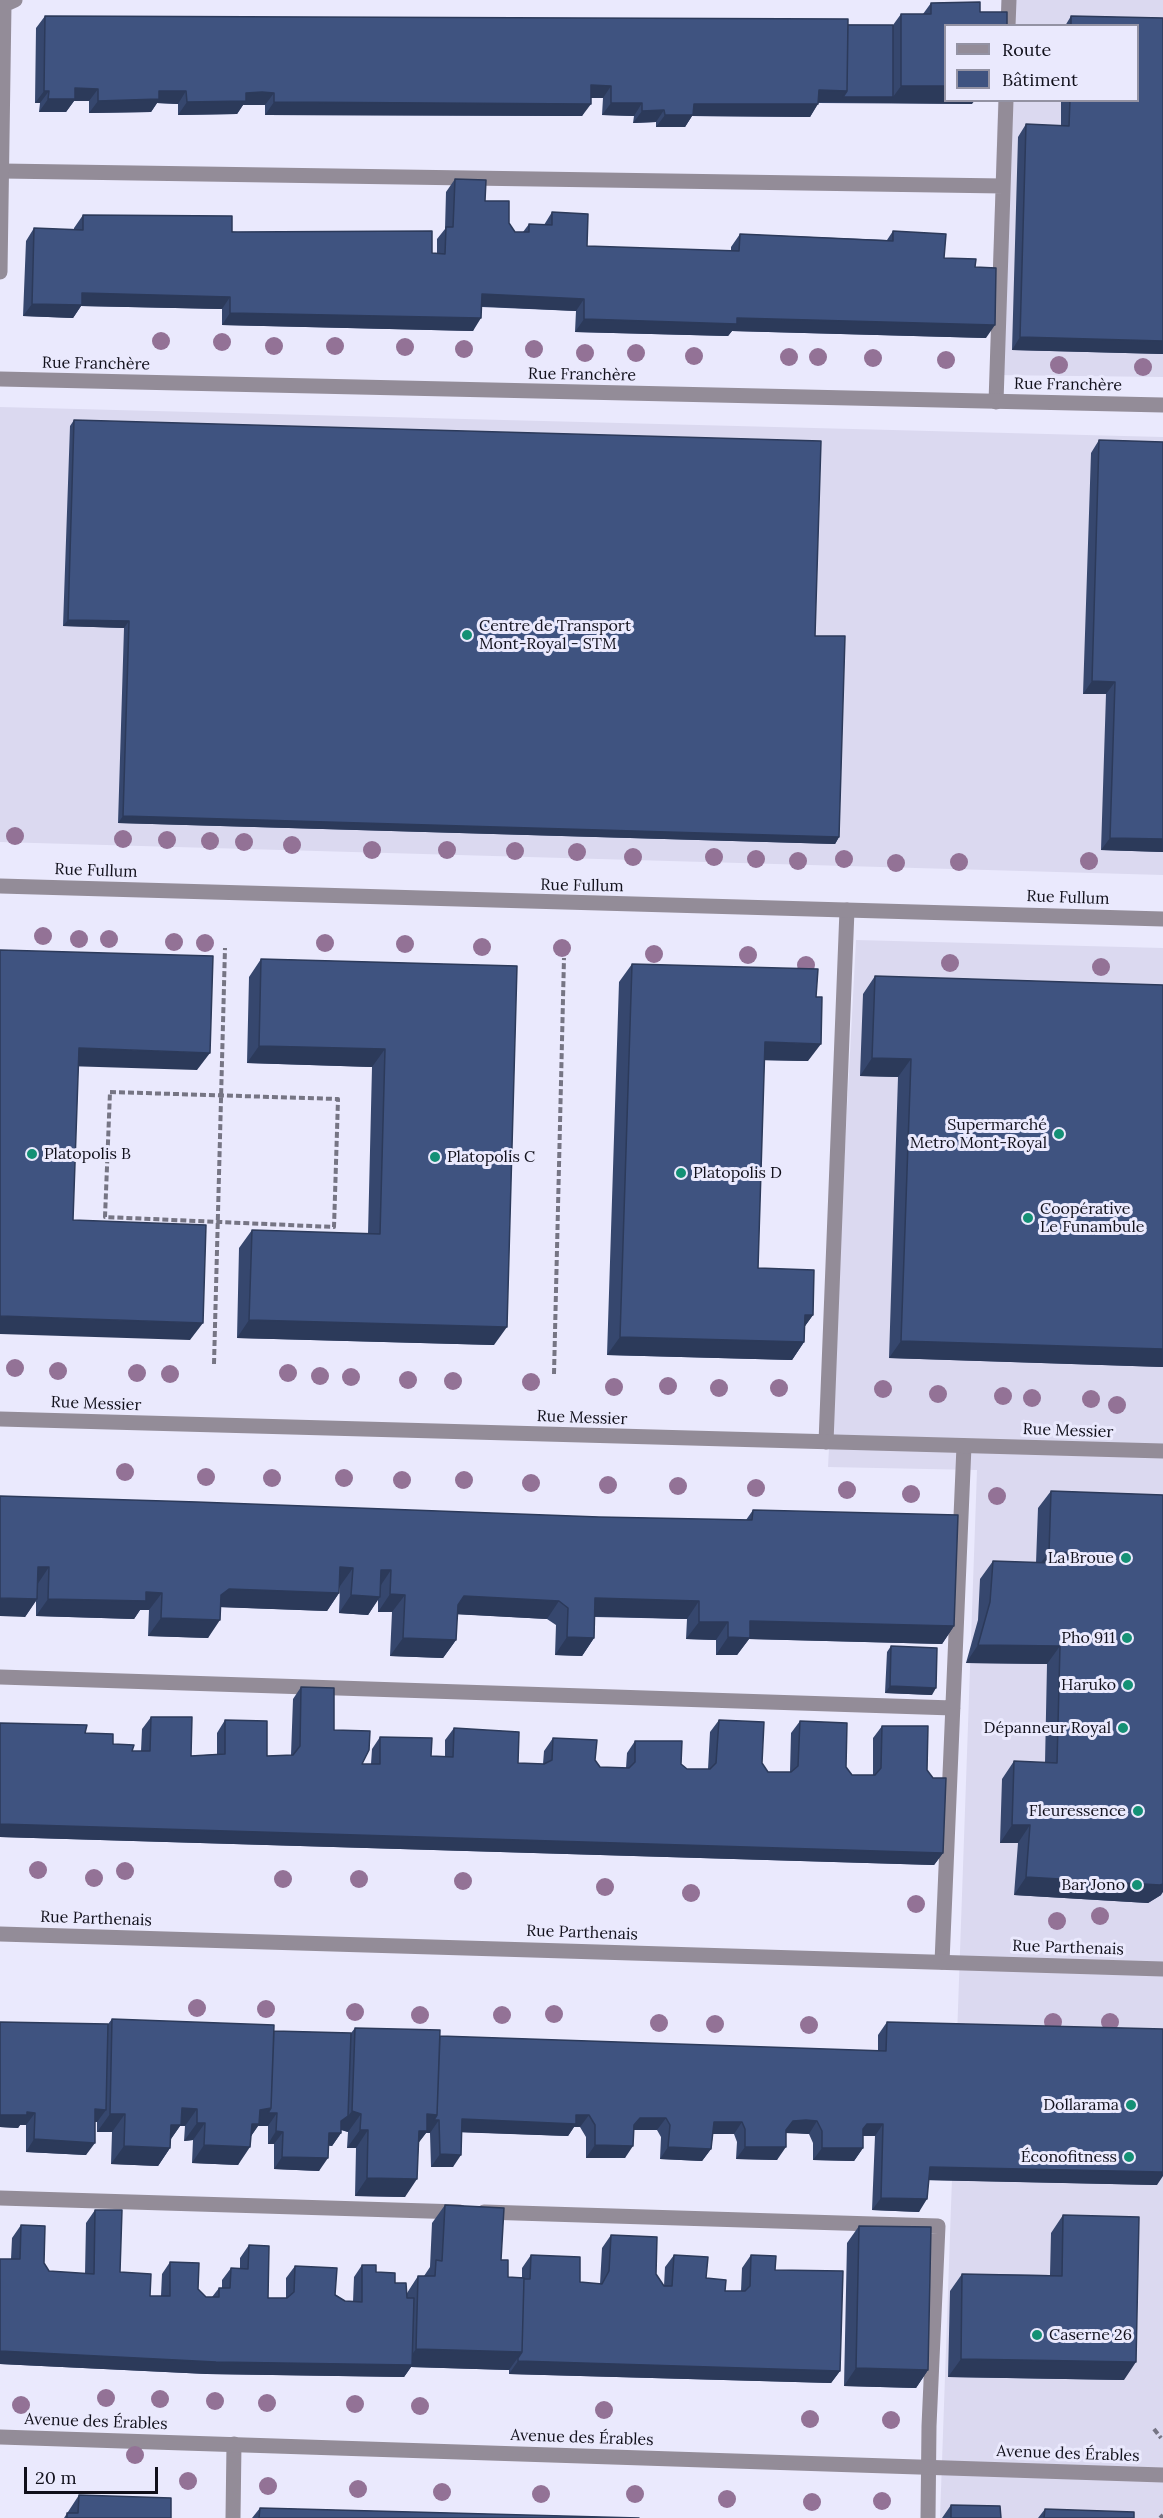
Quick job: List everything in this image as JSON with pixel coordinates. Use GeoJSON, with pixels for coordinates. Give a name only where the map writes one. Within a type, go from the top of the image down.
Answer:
{"type":"FeatureCollection","features":[{"type":"Feature","properties":{"kind":"street"},"geometry":{"type":"LineString","coordinates":[[0,272],[4,5],[15,0]]}},
{"type":"Feature","properties":{"kind":"street"},"geometry":{"type":"LineString","coordinates":[[1008,24],[1009,0]]}},
{"type":"Feature","properties":{"kind":"street"},"geometry":{"type":"LineString","coordinates":[[996,402],[1006,102]]}},
{"type":"Feature","properties":{"kind":"street"},"geometry":{"type":"LineString","coordinates":[[2,171],[1003,186]]}},
{"type":"Feature","properties":{"kind":"street","name":"Rue Franchère"},"geometry":{"type":"LineString","coordinates":[[0,380],[1163,405]]}},
{"type":"Feature","properties":{"kind":"street","name":"Rue Fullum"},"geometry":{"type":"LineString","coordinates":[[0,886],[1163,919]]}},
{"type":"Feature","properties":{"kind":"street"},"geometry":{"type":"LineString","coordinates":[[826,1442],[847,910]]}},
{"type":"Feature","properties":{"kind":"street","name":"Rue Messier"},"geometry":{"type":"LineString","coordinates":[[0,1419],[1163,1451]]}},
{"type":"Feature","properties":{"kind":"street"},"geometry":{"type":"LineString","coordinates":[[942,1962],[964,1446]]}},
{"type":"Feature","properties":{"kind":"street"},"geometry":{"type":"LineString","coordinates":[[0,1677],[953,1708]]}},
{"type":"Feature","properties":{"kind":"street","name":"Rue Parthenais"},"geometry":{"type":"LineString","coordinates":[[0,1934],[1163,1969]]}},
{"type":"Feature","properties":{"kind":"street"},"geometry":{"type":"LineString","coordinates":[[0,2198],[938,2226],[928,2426],[928,2518]]}},
{"type":"Feature","properties":{"kind":"street","name":"Avenue des Érables"},"geometry":{"type":"LineString","coordinates":[[0,2437],[1163,2475]]}},
{"type":"Feature","properties":{"kind":"street"},"geometry":{"type":"LineString","coordinates":[[233,2518],[234,2444]]}},
{"type":"Feature","properties":{"kind":"path"},"geometry":{"type":"LineString","coordinates":[[214,1364],[225,948]]}},
{"type":"Feature","properties":{"kind":"path"},"geometry":{"type":"LineString","coordinates":[[554,1374],[564,958]]}},
{"type":"Feature","properties":{"kind":"path"},"geometry":{"type":"LineString","coordinates":[[110,1092],[221,1096],[338,1099],[334,1227],[105,1217],[110,1092]]}},
{"type":"Feature","properties":{"kind":"path"},"geometry":{"type":"LineString","coordinates":[[1154,2429],[1161,2438]]}},
{"type":"Feature","properties":{"kind":"shaded area"},"geometry":{"type":"Polygon","coordinates":[[[1001,0],[1163,0],[1163,377],[990,375],[998,102],[1139,102],[1139,24],[1001,24],[1001,0]]]}},
{"type":"Feature","properties":{"kind":"shaded area"},"geometry":{"type":"Polygon","coordinates":[[[0,407],[1163,437],[1163,875],[0,842],[0,407]]]}},
{"type":"Feature","properties":{"kind":"shaded area"},"geometry":{"type":"Polygon","coordinates":[[[856,940],[1163,948],[1163,2518],[940,2518],[977,1470],[828,1467],[856,940]]]}},
{"type":"Feature","properties":{"kind":"building"},"geometry":{"type":"Polygon","coordinates":[[[980,2],[980,12],[1007,12],[1007,24],[944,24],[944,86],[901,86],[901,14],[931,14],[931,3],[980,2]]]}},
{"type":"Feature","properties":{"kind":"building"},"geometry":{"type":"Polygon","coordinates":[[[45,16],[848,19],[847,91],[819,90],[818,104],[694,104],[693,115],[665,115],[664,110],[642,111],[642,103],[611,103],[611,86],[591,85],[591,104],[274,102],[274,93],[262,92],[246,93],[246,101],[187,102],[186,91],[159,91],[159,99],[98,101],[98,89],[75,88],[75,99],[48,99],[49,91],[44,91],[45,16]]]}},
{"type":"Feature","properties":{"kind":"building"},"geometry":{"type":"Polygon","coordinates":[[[1071,16],[1163,18],[1163,341],[1020,337],[1026,124],[1069,126],[1070,102],[1139,102],[1139,24],[1071,24],[1071,16]]]}},
{"type":"Feature","properties":{"kind":"building"},"geometry":{"type":"Polygon","coordinates":[[[848,25],[893,25],[893,97],[843,97],[847,91],[848,25]]]}},
{"type":"Feature","properties":{"kind":"building"},"geometry":{"type":"Polygon","coordinates":[[[455,179],[486,180],[485,201],[509,201],[509,223],[515,232],[529,232],[529,224],[552,225],[552,212],[588,214],[587,246],[739,251],[740,234],[893,241],[893,231],[946,234],[944,258],[976,259],[975,267],[996,268],[995,325],[737,318],[737,324],[584,319],[584,299],[482,294],[481,318],[230,313],[230,297],[82,293],[82,305],[32,304],[34,228],[83,230],[83,215],[232,216],[232,232],[432,231],[432,253],[445,254],[446,227],[453,227],[455,179]]]}},
{"type":"Feature","properties":{"kind":"building","name":"Centre de Transport Mont-Royal - STM"},"geometry":{"type":"Polygon","coordinates":[[[74,420],[821,441],[815,636],[845,636],[839,837],[123,816],[129,621],[68,620],[74,420]]]}},
{"type":"Feature","properties":{"kind":"building"},"geometry":{"type":"Polygon","coordinates":[[[1099,440],[1163,442],[1163,839],[1110,838],[1115,682],[1092,681],[1099,440]]]}},
{"type":"Feature","properties":{"kind":"building","name":"Platopolis B"},"geometry":{"type":"Polygon","coordinates":[[[0,950],[213,956],[210,1053],[79,1048],[73,1220],[206,1225],[203,1323],[0,1316],[0,950]]]}},
{"type":"Feature","properties":{"kind":"building","name":"Platopolis C"},"geometry":{"type":"Polygon","coordinates":[[[261,959],[517,966],[507,1327],[249,1320],[252,1230],[380,1234],[385,1049],[259,1046],[261,959]]]}},
{"type":"Feature","properties":{"kind":"building","name":"Platopolis D"},"geometry":{"type":"Polygon","coordinates":[[[632,964],[818,969],[816,997],[822,997],[821,1044],[765,1042],[758,1268],[814,1270],[813,1315],[805,1315],[804,1342],[620,1337],[632,964]]]}},
{"type":"Feature","properties":{"kind":"building","name":"Coopérative Le Funambule"},"geometry":{"type":"Polygon","coordinates":[[[875,976],[1163,985],[1163,1349],[901,1341],[911,1059],[872,1058],[875,976]]]}},
{"type":"Feature","properties":{"kind":"building"},"geometry":{"type":"Polygon","coordinates":[[[1051,1491],[1163,1495],[1163,1884],[1160,1885],[1026,1877],[1030,1825],[1012,1825],[1014,1761],[1057,1763],[1060,1646],[978,1645],[990,1602],[993,1561],[1081,1564],[1080,1553],[1049,1552],[1051,1491]]]}},
{"type":"Feature","properties":{"kind":"building"},"geometry":{"type":"Polygon","coordinates":[[[0,1496],[599,1517],[752,1520],[753,1510],[958,1515],[954,1626],[750,1621],[750,1638],[728,1637],[728,1622],[699,1622],[699,1601],[595,1598],[594,1638],[567,1637],[568,1608],[559,1601],[464,1596],[458,1605],[456,1640],[403,1638],[405,1595],[390,1594],[391,1570],[381,1570],[380,1597],[351,1595],[353,1568],[340,1567],[339,1593],[229,1589],[221,1595],[220,1620],[161,1618],[162,1593],[146,1592],[146,1601],[48,1599],[49,1567],[38,1567],[37,1599],[0,1598],[0,1496]]]}},
{"type":"Feature","properties":{"kind":"building"},"geometry":{"type":"Polygon","coordinates":[[[891,1646],[937,1648],[936,1688],[890,1686],[891,1646]]]}},
{"type":"Feature","properties":{"kind":"building"},"geometry":{"type":"Polygon","coordinates":[[[301,1687],[334,1688],[334,1730],[370,1731],[369,1750],[362,1764],[380,1764],[380,1737],[432,1738],[431,1756],[453,1757],[454,1728],[519,1732],[518,1763],[544,1764],[552,1760],[553,1738],[597,1740],[595,1760],[600,1767],[629,1768],[635,1762],[635,1741],[682,1741],[681,1764],[687,1769],[710,1769],[716,1763],[719,1720],[764,1722],[762,1763],[768,1772],[791,1772],[798,1766],[800,1721],[847,1723],[846,1767],[852,1775],[875,1775],[881,1768],[882,1726],[928,1726],[927,1770],[933,1778],[946,1778],[943,1853],[0,1824],[0,1723],[87,1725],[85,1733],[113,1734],[113,1744],[134,1745],[132,1751],[150,1751],[151,1717],[192,1717],[191,1756],[225,1754],[225,1720],[267,1721],[267,1756],[293,1755],[300,1746],[301,1687]]]}},
{"type":"Feature","properties":{"kind":"building"},"geometry":{"type":"Polygon","coordinates":[[[112,2019],[274,2025],[271,2108],[260,2110],[259,2124],[252,2124],[250,2147],[204,2145],[205,2123],[197,2123],[197,2109],[182,2108],[181,2125],[171,2125],[170,2148],[124,2146],[125,2114],[110,2114],[112,2019]]]}},
{"type":"Feature","properties":{"kind":"building"},"geometry":{"type":"Polygon","coordinates":[[[0,2022],[108,2024],[106,2110],[95,2109],[95,2143],[34,2139],[35,2113],[0,2115],[0,2022]]]}},
{"type":"Feature","properties":{"kind":"building"},"geometry":{"type":"Polygon","coordinates":[[[887,2022],[1163,2029],[1163,2172],[930,2167],[927,2199],[881,2198],[883,2124],[867,2124],[863,2129],[863,2148],[822,2148],[822,2131],[817,2121],[806,2120],[793,2121],[786,2130],[786,2147],[745,2147],[745,2129],[742,2122],[714,2122],[711,2149],[668,2147],[670,2125],[666,2118],[640,2118],[634,2125],[633,2146],[595,2145],[595,2125],[589,2115],[576,2115],[576,2124],[462,2119],[461,2155],[440,2154],[439,2120],[434,2120],[437,2115],[440,2036],[886,2051],[887,2022]]]}},
{"type":"Feature","properties":{"kind":"building"},"geometry":{"type":"Polygon","coordinates":[[[355,2028],[440,2030],[437,2115],[427,2114],[427,2131],[419,2131],[417,2179],[367,2178],[368,2130],[360,2130],[361,2114],[352,2111],[355,2028]]]}},
{"type":"Feature","properties":{"kind":"building"},"geometry":{"type":"Polygon","coordinates":[[[274,2031],[351,2033],[348,2116],[341,2121],[341,2133],[329,2133],[328,2158],[282,2157],[283,2132],[276,2131],[277,2113],[268,2113],[271,2108],[274,2031]]]}},
{"type":"Feature","properties":{"kind":"building"},"geometry":{"type":"Polygon","coordinates":[[[445,2205],[504,2208],[501,2260],[508,2260],[508,2277],[524,2278],[522,2352],[416,2349],[418,2276],[435,2276],[436,2260],[442,2261],[445,2205]]]}},
{"type":"Feature","properties":{"kind":"building"},"geometry":{"type":"Polygon","coordinates":[[[95,2210],[122,2210],[120,2272],[151,2274],[150,2296],[170,2296],[170,2262],[199,2263],[198,2289],[206,2297],[219,2297],[219,2288],[230,2288],[231,2268],[248,2269],[249,2245],[269,2246],[268,2298],[287,2298],[294,2292],[295,2266],[337,2268],[335,2295],[345,2301],[362,2302],[362,2265],[376,2265],[376,2272],[395,2273],[395,2283],[406,2283],[407,2298],[414,2298],[412,2365],[216,2362],[0,2351],[0,2259],[20,2259],[21,2225],[45,2226],[44,2263],[49,2271],[94,2274],[95,2210]]]}},
{"type":"Feature","properties":{"kind":"building","name":"Caserne 26"},"geometry":{"type":"Polygon","coordinates":[[[1063,2215],[1139,2217],[1136,2362],[961,2359],[962,2274],[1062,2276],[1063,2215]]]}},
{"type":"Feature","properties":{"kind":"building"},"geometry":{"type":"Polygon","coordinates":[[[859,2226],[931,2227],[928,2370],[856,2368],[859,2226]]]}},
{"type":"Feature","properties":{"kind":"building"},"geometry":{"type":"Polygon","coordinates":[[[611,2235],[657,2237],[656,2274],[664,2286],[672,2286],[674,2255],[708,2257],[706,2278],[726,2280],[725,2291],[745,2291],[750,2286],[751,2255],[776,2256],[775,2270],[843,2271],[840,2371],[518,2361],[522,2352],[524,2279],[530,2279],[531,2255],[580,2257],[580,2282],[602,2284],[609,2271],[611,2235]]]}},
{"type":"Feature","properties":{"kind":"building"},"geometry":{"type":"Polygon","coordinates":[[[79,2495],[171,2498],[171,2518],[67,2518],[67,2513],[78,2513],[79,2495]]]}},
{"type":"Feature","properties":{"kind":"building"},"geometry":{"type":"Polygon","coordinates":[[[951,2505],[1000,2506],[1001,2518],[951,2518],[951,2505]]]}},
{"type":"Feature","properties":{"kind":"building"},"geometry":{"type":"Polygon","coordinates":[[[260,2508],[639,2518],[259,2518],[260,2508]]]}},
{"type":"Feature","properties":{"kind":"building"},"geometry":{"type":"Polygon","coordinates":[[[1045,2509],[1134,2512],[1134,2518],[1044,2518],[1045,2509]]]}},
{"type":"Feature","properties":{"kind":"place","name":"Centre de Transport Mont-Royal - STM"},"geometry":{"type":"Point","coordinates":[467,635]}},
{"type":"Feature","properties":{"kind":"place","name":"Supermarché Metro Mont-Royal"},"geometry":{"type":"Point","coordinates":[1059,1134]}},
{"type":"Feature","properties":{"kind":"place","name":"Platopolis B"},"geometry":{"type":"Point","coordinates":[32,1154]}},
{"type":"Feature","properties":{"kind":"place","name":"Platopolis C"},"geometry":{"type":"Point","coordinates":[435,1157]}},
{"type":"Feature","properties":{"kind":"place","name":"Platopolis D"},"geometry":{"type":"Point","coordinates":[681,1173]}},
{"type":"Feature","properties":{"kind":"place","name":"Coopérative Le Funambule"},"geometry":{"type":"Point","coordinates":[1028,1218]}},
{"type":"Feature","properties":{"kind":"place","name":"La Broue"},"geometry":{"type":"Point","coordinates":[1126,1558]}},
{"type":"Feature","properties":{"kind":"place","name":"Pho 911"},"geometry":{"type":"Point","coordinates":[1127,1638]}},
{"type":"Feature","properties":{"kind":"place","name":"Haruko"},"geometry":{"type":"Point","coordinates":[1128,1685]}},
{"type":"Feature","properties":{"kind":"place","name":"Dépanneur Royal"},"geometry":{"type":"Point","coordinates":[1123,1728]}},
{"type":"Feature","properties":{"kind":"place","name":"Fleuressence"},"geometry":{"type":"Point","coordinates":[1138,1811]}},
{"type":"Feature","properties":{"kind":"place","name":"Bar Jono"},"geometry":{"type":"Point","coordinates":[1137,1885]}},
{"type":"Feature","properties":{"kind":"place","name":"Dollarama"},"geometry":{"type":"Point","coordinates":[1131,2105]}},
{"type":"Feature","properties":{"kind":"place","name":"Éconofitness"},"geometry":{"type":"Point","coordinates":[1129,2157]}},
{"type":"Feature","properties":{"kind":"place","name":"Caserne 26"},"geometry":{"type":"Point","coordinates":[1037,2335]}}]}
